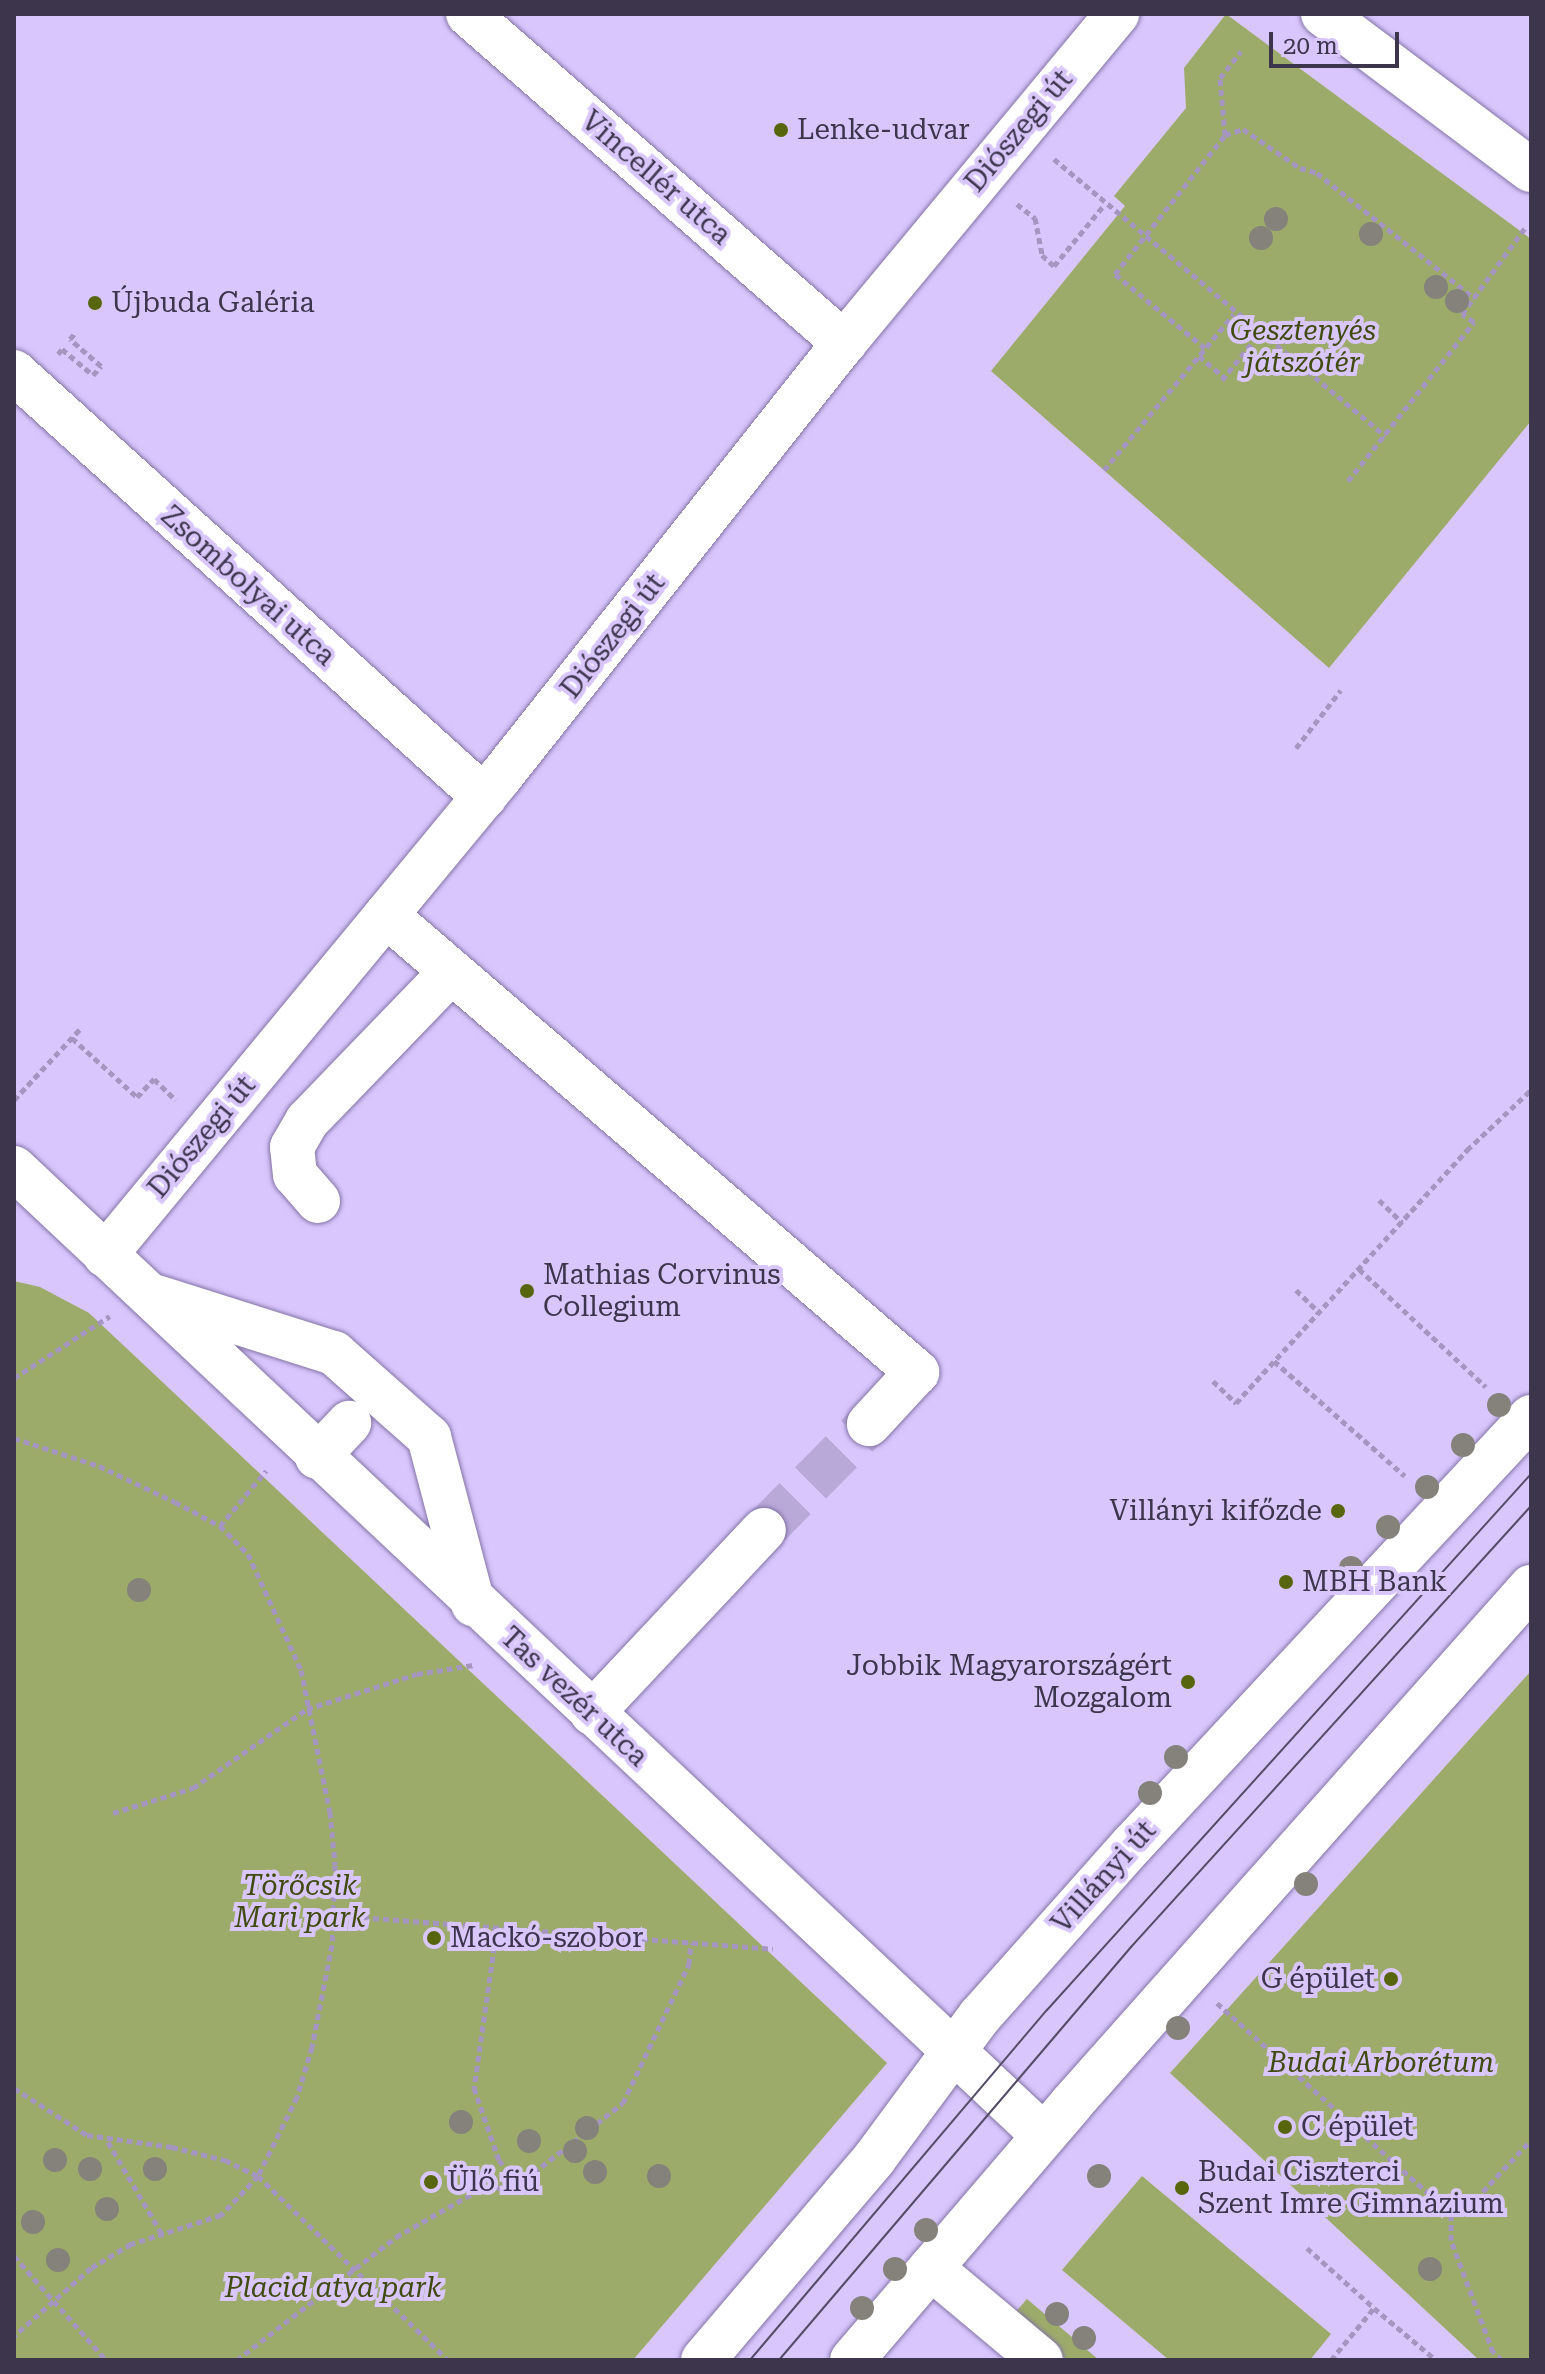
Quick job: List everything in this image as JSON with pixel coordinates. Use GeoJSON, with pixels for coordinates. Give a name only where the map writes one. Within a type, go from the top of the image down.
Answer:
{"type":"FeatureCollection","features":[{"type":"Feature","properties":{"kind":"street","name":"Vincellér utca"},"geometry":{"type":"LineString","coordinates":[[468,14],[844,343]]}},
{"type":"Feature","properties":{"kind":"street","name":"Diószegi út"},"geometry":{"type":"LineString","coordinates":[[105,1255],[484,797],[844,343],[1117,14]]}},
{"type":"Feature","properties":{"kind":"street"},"geometry":{"type":"LineString","coordinates":[[1323,14],[1527,158]]}},
{"type":"Feature","properties":{"kind":"street","name":"Zsombolyai utca"},"geometry":{"type":"LineString","coordinates":[[33,366],[484,797]]}},
{"type":"Feature","properties":{"kind":"street"},"geometry":{"type":"LineString","coordinates":[[386,915],[443,980],[917,1372],[869,1424]]}},
{"type":"Feature","properties":{"kind":"street"},"geometry":{"type":"LineString","coordinates":[[318,1201],[295,1175],[292,1147],[307,1121],[443,980]]}},
{"type":"Feature","properties":{"kind":"street","name":"Tas vezér utca"},"geometry":{"type":"LineString","coordinates":[[23,1187],[146,1293],[473,1604],[1044,2136]]}},
{"type":"Feature","properties":{"kind":"street"},"geometry":{"type":"LineString","coordinates":[[146,1293],[334,1353],[429,1437],[473,1604]]}},
{"type":"Feature","properties":{"kind":"street","name":"Villányi út"},"geometry":{"type":"LineString","coordinates":[[703,2360],[874,2159],[952,2053],[1132,1845],[1531,1417]]}},
{"type":"Feature","properties":{"kind":"street"},"geometry":{"type":"LineString","coordinates":[[317,1457],[349,1423]]}},
{"type":"Feature","properties":{"kind":"street"},"geometry":{"type":"LineString","coordinates":[[592,1713],[764,1530]]}},
{"type":"Feature","properties":{"kind":"street"},"geometry":{"type":"LineString","coordinates":[[852,2360],[1044,2136],[1531,1587]]}},
{"type":"Feature","properties":{"kind":"street"},"geometry":{"type":"LineString","coordinates":[[931,2268],[1041,2360]]}},
{"type":"Feature","properties":{"kind":"path"},"geometry":{"type":"LineString","coordinates":[[1225,135],[1220,78],[1241,51]]}},
{"type":"Feature","properties":{"kind":"path"},"geometry":{"type":"LineString","coordinates":[[1205,348],[1115,274],[1225,135],[1243,129],[1300,168],[1317,173],[1474,298]]}},
{"type":"Feature","properties":{"kind":"path"},"geometry":{"type":"LineString","coordinates":[[1054,158],[1234,314],[1385,436]]}},
{"type":"Feature","properties":{"kind":"path"},"geometry":{"type":"LineString","coordinates":[[1017,204],[1035,218],[1042,255],[1054,266],[1105,204]]}},
{"type":"Feature","properties":{"kind":"path"},"geometry":{"type":"LineString","coordinates":[[1348,481],[1474,322],[1462,314],[1525,228]]}},
{"type":"Feature","properties":{"kind":"path"},"geometry":{"type":"LineString","coordinates":[[1104,470],[1234,314]]}},
{"type":"Feature","properties":{"kind":"path"},"geometry":{"type":"LineString","coordinates":[[33,366],[62,349],[75,333]]}},
{"type":"Feature","properties":{"kind":"path"},"geometry":{"type":"LineString","coordinates":[[1199,356],[1223,378],[1259,334]]}},
{"type":"Feature","properties":{"kind":"path"},"geometry":{"type":"LineString","coordinates":[[62,349],[93,375],[101,366],[70,339]]}},
{"type":"Feature","properties":{"kind":"path"},"geometry":{"type":"LineString","coordinates":[[1296,748],[1341,690]]}},
{"type":"Feature","properties":{"kind":"path"},"geometry":{"type":"LineString","coordinates":[[14,1100],[80,1029]]}},
{"type":"Feature","properties":{"kind":"path"},"geometry":{"type":"LineString","coordinates":[[72,1038],[137,1097],[154,1079],[178,1102]]}},
{"type":"Feature","properties":{"kind":"path"},"geometry":{"type":"LineString","coordinates":[[1213,1381],[1236,1403],[1402,1222],[1531,1090]]}},
{"type":"Feature","properties":{"kind":"path"},"geometry":{"type":"LineString","coordinates":[[1379,1200],[1402,1222]]}},
{"type":"Feature","properties":{"kind":"path"},"geometry":{"type":"LineString","coordinates":[[1359,1269],[1486,1387]]}},
{"type":"Feature","properties":{"kind":"path"},"geometry":{"type":"LineString","coordinates":[[1296,1290],[1319,1312]]}},
{"type":"Feature","properties":{"kind":"path"},"geometry":{"type":"LineString","coordinates":[[14,1378],[106,1320]]}},
{"type":"Feature","properties":{"kind":"path"},"geometry":{"type":"LineString","coordinates":[[1274,1361],[1405,1476]]}},
{"type":"Feature","properties":{"kind":"path"},"geometry":{"type":"LineString","coordinates":[[14,1438],[99,1466],[220,1526],[248,1554],[301,1670],[330,1812],[333,1915],[312,2047],[297,2097],[258,2176],[221,2215],[131,2244],[91,2268],[14,2336]]}},
{"type":"Feature","properties":{"kind":"path"},"geometry":{"type":"LineString","coordinates":[[220,1526],[266,1471]]}},
{"type":"Feature","properties":{"kind":"path"},"geometry":{"type":"LineString","coordinates":[[113,1813],[193,1788],[307,1709],[417,1674],[473,1665]]}},
{"type":"Feature","properties":{"kind":"path"},"geometry":{"type":"LineString","coordinates":[[333,1915],[773,1949]]}},
{"type":"Feature","properties":{"kind":"path"},"geometry":{"type":"LineString","coordinates":[[497,1927],[474,2088],[499,2160],[518,2185]]}},
{"type":"Feature","properties":{"kind":"path"},"geometry":{"type":"LineString","coordinates":[[237,2360],[396,2237],[477,2191],[518,2185],[623,2103],[689,1964],[691,1943]]}},
{"type":"Feature","properties":{"kind":"path"},"geometry":{"type":"LineString","coordinates":[[1225,2013],[1451,2214],[1451,2240],[1493,2352],[1502,2360]]}},
{"type":"Feature","properties":{"kind":"path"},"geometry":{"type":"LineString","coordinates":[[14,2088],[87,2135],[108,2142],[172,2147],[225,2160],[258,2176],[448,2360]]}},
{"type":"Feature","properties":{"kind":"path"},"geometry":{"type":"LineString","coordinates":[[1451,2214],[1476,2199],[1531,2140]]}},
{"type":"Feature","properties":{"kind":"path"},"geometry":{"type":"LineString","coordinates":[[108,2142],[162,2234]]}},
{"type":"Feature","properties":{"kind":"path"},"geometry":{"type":"LineString","coordinates":[[1307,2248],[1436,2360]]}},
{"type":"Feature","properties":{"kind":"path"},"geometry":{"type":"LineString","coordinates":[[14,2256],[53,2304],[106,2360]]}},
{"type":"Feature","properties":{"kind":"path"},"geometry":{"type":"LineString","coordinates":[[1331,2360],[1374,2308]]}},
{"type":"Feature","properties":{"kind":"green space","name":"Gesztenyés játszótér"},"geometry":{"type":"Polygon","coordinates":[[[1226,14],[1531,239],[1531,421],[1329,668],[991,371],[1125,206],[1114,196],[1186,108],[1184,68],[1226,14]]]}},
{"type":"Feature","properties":{"kind":"green space","name":"Törőcsik Mari park"},"geometry":{"type":"Polygon","coordinates":[[[14,1281],[40,1287],[89,1313],[887,2063],[633,2360],[14,2360],[14,1281]]]}},
{"type":"Feature","properties":{"kind":"green space","name":"Budai Arborétum"},"geometry":{"type":"Polygon","coordinates":[[[1531,1671],[1531,2360],[1479,2360],[1170,2073],[1531,1671]]]}},
{"type":"Feature","properties":{"kind":"green space"},"geometry":{"type":"Polygon","coordinates":[[[1142,2176],[1331,2334],[1310,2360],[1169,2360],[1062,2270],[1142,2176]]]}},
{"type":"Feature","properties":{"kind":"green space"},"geometry":{"type":"Polygon","coordinates":[[[1027,2299],[1099,2360],[1067,2360],[1013,2315],[1027,2299]]]}},
{"type":"Feature","properties":{"kind":"tunnel"},"geometry":{"type":"LineString","coordinates":[[764,1530],[869,1424]]}},
{"type":"Feature","properties":{"kind":"tram line"},"geometry":{"type":"LineString","coordinates":[[750,2360],[1047,2010],[1531,1474]]}},
{"type":"Feature","properties":{"kind":"tram line"},"geometry":{"type":"LineString","coordinates":[[779,2360],[1131,1947],[1531,1506]]}},
{"type":"Feature","properties":{"kind":"place","name":"Lenke-udvar"},"geometry":{"type":"Point","coordinates":[781,130]}},
{"type":"Feature","properties":{"kind":"place","name":"Újbuda Galéria"},"geometry":{"type":"Point","coordinates":[95,303]}},
{"type":"Feature","properties":{"kind":"place","name":"Mathias Corvinus Collegium"},"geometry":{"type":"Point","coordinates":[527,1291]}},
{"type":"Feature","properties":{"kind":"place","name":"Villányi kifőzde"},"geometry":{"type":"Point","coordinates":[1338,1511]}},
{"type":"Feature","properties":{"kind":"place","name":"MBH Bank"},"geometry":{"type":"Point","coordinates":[1286,1582]}},
{"type":"Feature","properties":{"kind":"place","name":"Jobbik Magyarországért Mozgalom"},"geometry":{"type":"Point","coordinates":[1188,1682]}},
{"type":"Feature","properties":{"kind":"place","name":"Mackó-szobor"},"geometry":{"type":"Point","coordinates":[434,1938]}},
{"type":"Feature","properties":{"kind":"place","name":"G épület"},"geometry":{"type":"Point","coordinates":[1391,1979]}},
{"type":"Feature","properties":{"kind":"place","name":"C épület"},"geometry":{"type":"Point","coordinates":[1285,2127]}},
{"type":"Feature","properties":{"kind":"place","name":"Ülő fiú"},"geometry":{"type":"Point","coordinates":[431,2182]}},
{"type":"Feature","properties":{"kind":"place","name":"Budai Ciszterci Szent Imre Gimnázium"},"geometry":{"type":"Point","coordinates":[1182,2188]}},
{"type":"Feature","properties":{"kind":"park label","name":"Placid atya park"},"geometry":{"type":"Point","coordinates":[333,2288]}}]}
